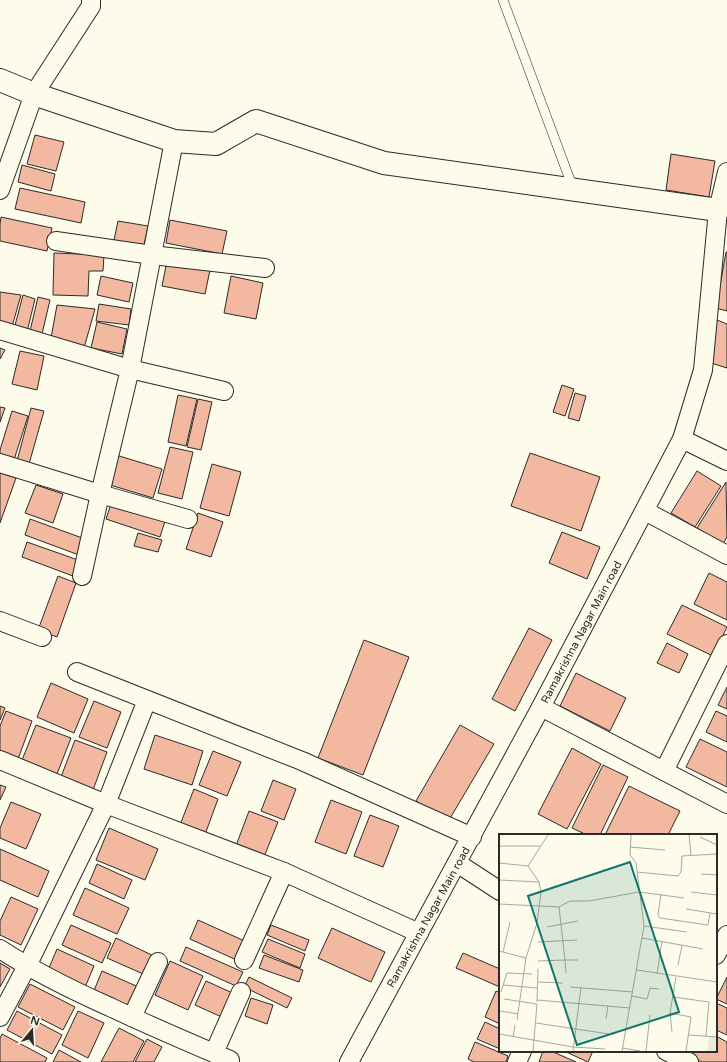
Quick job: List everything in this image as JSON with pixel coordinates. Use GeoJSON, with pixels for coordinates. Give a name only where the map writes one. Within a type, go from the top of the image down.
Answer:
{"type":"FeatureCollection","features":[{"type":"Feature","properties":{"kind":"street"},"geometry":{"type":"LineString","coordinates":[[0,190],[34,94],[91,6],[91,0]]}},
{"type":"Feature","properties":{"kind":"street"},"geometry":{"type":"LineString","coordinates":[[0,80],[34,94],[174,141],[216,144],[256,121],[384,163],[723,212]]}},
{"type":"Feature","properties":{"kind":"street"},"geometry":{"type":"LineString","coordinates":[[82,576],[130,369],[174,141]]}},
{"type":"Feature","properties":{"kind":"street","name":"Ramakrishna Nagar Main road"},"geometry":{"type":"LineString","coordinates":[[349,1062],[472,837],[682,440],[703,370],[727,172]]}},
{"type":"Feature","properties":{"kind":"street"},"geometry":{"type":"LineString","coordinates":[[56,241],[152,255],[265,268]]}},
{"type":"Feature","properties":{"kind":"street"},"geometry":{"type":"LineString","coordinates":[[0,330],[130,369],[224,391]]}},
{"type":"Feature","properties":{"kind":"street"},"geometry":{"type":"LineString","coordinates":[[682,440],[727,461]]}},
{"type":"Feature","properties":{"kind":"street"},"geometry":{"type":"LineString","coordinates":[[0,463],[188,519]]}},
{"type":"Feature","properties":{"kind":"street"},"geometry":{"type":"LineString","coordinates":[[645,512],[727,555]]}},
{"type":"Feature","properties":{"kind":"street"},"geometry":{"type":"LineString","coordinates":[[0,621],[42,638]]}},
{"type":"Feature","properties":{"kind":"street"},"geometry":{"type":"LineString","coordinates":[[664,771],[727,644]]}},
{"type":"Feature","properties":{"kind":"street"},"geometry":{"type":"LineString","coordinates":[[77,672],[302,761],[472,837]]}},
{"type":"Feature","properties":{"kind":"street"},"geometry":{"type":"LineString","coordinates":[[0,1017],[27,966],[106,804],[147,700]]}},
{"type":"Feature","properties":{"kind":"street"},"geometry":{"type":"LineString","coordinates":[[541,707],[727,804]]}},
{"type":"Feature","properties":{"kind":"street"},"geometry":{"type":"LineString","coordinates":[[0,760],[106,804],[284,872],[419,933]]}},
{"type":"Feature","properties":{"kind":"street"},"geometry":{"type":"LineString","coordinates":[[457,863],[499,890]]}},
{"type":"Feature","properties":{"kind":"street"},"geometry":{"type":"LineString","coordinates":[[244,960],[284,872]]}},
{"type":"Feature","properties":{"kind":"street"},"geometry":{"type":"LineString","coordinates":[[720,956],[727,935]]}},
{"type":"Feature","properties":{"kind":"street"},"geometry":{"type":"LineString","coordinates":[[0,949],[60,984],[171,1036],[230,1060]]}},
{"type":"Feature","properties":{"kind":"street"},"geometry":{"type":"LineString","coordinates":[[132,1017],[158,962]]}},
{"type":"Feature","properties":{"kind":"street"},"geometry":{"type":"LineString","coordinates":[[214,1053],[241,992]]}},
{"type":"Feature","properties":{"kind":"street"},"geometry":{"type":"LineString","coordinates":[[517,1062],[522,1052]]}},
{"type":"Feature","properties":{"kind":"street"},"geometry":{"type":"LineString","coordinates":[[663,1062],[665,1052]]}},
{"type":"Feature","properties":{"kind":"street"},"geometry":{"type":"LineString","coordinates":[[667,1052],[689,1062]]}},
{"type":"Feature","properties":{"kind":"lane"},"geometry":{"type":"LineString","coordinates":[[503,0],[573,190]]}},
{"type":"Feature","properties":{"kind":"building"},"geometry":{"type":"Polygon","coordinates":[[[35,135],[64,142],[56,171],[27,164],[35,135]]]}},
{"type":"Feature","properties":{"kind":"building"},"geometry":{"type":"Polygon","coordinates":[[[671,154],[715,161],[709,197],[666,190],[671,154]]]}},
{"type":"Feature","properties":{"kind":"building"},"geometry":{"type":"Polygon","coordinates":[[[22,165],[55,174],[51,191],[18,182],[22,165]]]}},
{"type":"Feature","properties":{"kind":"building"},"geometry":{"type":"Polygon","coordinates":[[[20,188],[85,202],[81,223],[15,209],[20,188]]]}},
{"type":"Feature","properties":{"kind":"building"},"geometry":{"type":"Polygon","coordinates":[[[1,217],[52,228],[47,251],[0,241],[1,217]]]}},
{"type":"Feature","properties":{"kind":"building"},"geometry":{"type":"Polygon","coordinates":[[[170,220],[227,231],[222,254],[166,243],[170,220]]]}},
{"type":"Feature","properties":{"kind":"building"},"geometry":{"type":"Polygon","coordinates":[[[118,221],[148,226],[143,250],[113,245],[118,221]]]}},
{"type":"Feature","properties":{"kind":"building"},"geometry":{"type":"Polygon","coordinates":[[[727,252],[727,311],[716,308],[727,252]]]}},
{"type":"Feature","properties":{"kind":"building"},"geometry":{"type":"Polygon","coordinates":[[[54,253],[104,255],[103,271],[89,271],[88,296],[53,295],[54,253]]]}},
{"type":"Feature","properties":{"kind":"building"},"geometry":{"type":"Polygon","coordinates":[[[167,261],[210,270],[205,294],[162,286],[167,261]]]}},
{"type":"Feature","properties":{"kind":"building"},"geometry":{"type":"Polygon","coordinates":[[[101,276],[133,283],[129,302],[97,295],[101,276]]]}},
{"type":"Feature","properties":{"kind":"building"},"geometry":{"type":"Polygon","coordinates":[[[231,276],[263,283],[256,319],[224,313],[231,276]]]}},
{"type":"Feature","properties":{"kind":"building"},"geometry":{"type":"Polygon","coordinates":[[[0,292],[21,295],[11,330],[0,325],[0,292]]]}},
{"type":"Feature","properties":{"kind":"building"},"geometry":{"type":"Polygon","coordinates":[[[23,295],[35,299],[27,332],[14,329],[23,295]]]}},
{"type":"Feature","properties":{"kind":"building"},"geometry":{"type":"Polygon","coordinates":[[[38,297],[50,300],[42,334],[30,331],[38,297]]]}},
{"type":"Feature","properties":{"kind":"building"},"geometry":{"type":"Polygon","coordinates":[[[99,304],[131,309],[129,325],[96,321],[99,304]]]}},
{"type":"Feature","properties":{"kind":"building"},"geometry":{"type":"Polygon","coordinates":[[[57,305],[95,309],[84,348],[51,338],[57,305]]]}},
{"type":"Feature","properties":{"kind":"building"},"geometry":{"type":"Polygon","coordinates":[[[717,320],[727,324],[727,368],[708,362],[717,320]]]}},
{"type":"Feature","properties":{"kind":"building"},"geometry":{"type":"Polygon","coordinates":[[[97,322],[127,329],[122,354],[91,348],[97,322]]]}},
{"type":"Feature","properties":{"kind":"building"},"geometry":{"type":"Polygon","coordinates":[[[0,348],[5,350],[0,359],[0,348]]]}},
{"type":"Feature","properties":{"kind":"building"},"geometry":{"type":"Polygon","coordinates":[[[20,351],[44,356],[37,390],[12,384],[20,351]]]}},
{"type":"Feature","properties":{"kind":"building"},"geometry":{"type":"Polygon","coordinates":[[[562,385],[574,389],[565,416],[553,412],[562,385]]]}},
{"type":"Feature","properties":{"kind":"building"},"geometry":{"type":"Polygon","coordinates":[[[575,393],[586,396],[579,421],[568,418],[575,393]]]}},
{"type":"Feature","properties":{"kind":"building"},"geometry":{"type":"Polygon","coordinates":[[[178,395],[197,399],[186,446],[168,442],[178,395]]]}},
{"type":"Feature","properties":{"kind":"building"},"geometry":{"type":"Polygon","coordinates":[[[198,399],[212,402],[201,450],[187,447],[198,399]]]}},
{"type":"Feature","properties":{"kind":"building"},"geometry":{"type":"Polygon","coordinates":[[[0,407],[5,408],[0,422],[0,407]]]}},
{"type":"Feature","properties":{"kind":"building"},"geometry":{"type":"Polygon","coordinates":[[[31,408],[44,411],[29,464],[17,461],[31,408]]]}},
{"type":"Feature","properties":{"kind":"building"},"geometry":{"type":"Polygon","coordinates":[[[12,411],[28,416],[13,463],[0,459],[0,450],[12,411]]]}},
{"type":"Feature","properties":{"kind":"building"},"geometry":{"type":"Polygon","coordinates":[[[170,447],[193,452],[182,499],[158,493],[170,447]]]}},
{"type":"Feature","properties":{"kind":"building"},"geometry":{"type":"Polygon","coordinates":[[[530,453],[600,477],[581,531],[511,506],[530,453]]]}},
{"type":"Feature","properties":{"kind":"building"},"geometry":{"type":"Polygon","coordinates":[[[116,455],[162,469],[153,498],[107,484],[116,455]]]}},
{"type":"Feature","properties":{"kind":"building"},"geometry":{"type":"Polygon","coordinates":[[[212,464],[241,472],[229,516],[200,508],[212,464]]]}},
{"type":"Feature","properties":{"kind":"building"},"geometry":{"type":"Polygon","coordinates":[[[697,471],[721,486],[695,527],[671,513],[697,471]]]}},
{"type":"Feature","properties":{"kind":"building"},"geometry":{"type":"Polygon","coordinates":[[[0,473],[16,478],[0,523],[0,473]]]}},
{"type":"Feature","properties":{"kind":"building"},"geometry":{"type":"Polygon","coordinates":[[[726,482],[727,537],[723,544],[697,528],[726,482]]]}},
{"type":"Feature","properties":{"kind":"building"},"geometry":{"type":"Polygon","coordinates":[[[36,485],[63,494],[53,523],[25,513],[36,485]]]}},
{"type":"Feature","properties":{"kind":"building"},"geometry":{"type":"Polygon","coordinates":[[[112,501],[166,518],[160,537],[106,519],[112,501]]]}},
{"type":"Feature","properties":{"kind":"building"},"geometry":{"type":"Polygon","coordinates":[[[198,513],[223,522],[211,557],[186,549],[198,513]]]}},
{"type":"Feature","properties":{"kind":"building"},"geometry":{"type":"Polygon","coordinates":[[[30,519],[85,539],[79,555],[25,535],[30,519]]]}},
{"type":"Feature","properties":{"kind":"building"},"geometry":{"type":"Polygon","coordinates":[[[562,532],[600,547],[587,579],[549,563],[562,532]]]}},
{"type":"Feature","properties":{"kind":"building"},"geometry":{"type":"Polygon","coordinates":[[[138,533],[162,540],[158,552],[134,546],[138,533]]]}},
{"type":"Feature","properties":{"kind":"building"},"geometry":{"type":"Polygon","coordinates":[[[27,542],[78,560],[73,576],[22,557],[27,542]]]}},
{"type":"Feature","properties":{"kind":"building"},"geometry":{"type":"Polygon","coordinates":[[[709,573],[727,582],[727,620],[694,604],[709,573]]]}},
{"type":"Feature","properties":{"kind":"building"},"geometry":{"type":"Polygon","coordinates":[[[58,576],[76,583],[57,637],[38,630],[58,576]]]}},
{"type":"Feature","properties":{"kind":"building"},"geometry":{"type":"Polygon","coordinates":[[[682,605],[727,627],[713,656],[667,634],[682,605]]]}},
{"type":"Feature","properties":{"kind":"building"},"geometry":{"type":"Polygon","coordinates":[[[529,628],[552,640],[515,711],[492,699],[529,628]]]}},
{"type":"Feature","properties":{"kind":"building"},"geometry":{"type":"Polygon","coordinates":[[[364,640],[409,657],[363,775],[318,758],[364,640]]]}},
{"type":"Feature","properties":{"kind":"building"},"geometry":{"type":"Polygon","coordinates":[[[667,643],[688,654],[679,673],[657,663],[667,643]]]}},
{"type":"Feature","properties":{"kind":"building"},"geometry":{"type":"Polygon","coordinates":[[[576,673],[626,698],[610,731],[560,706],[576,673]]]}},
{"type":"Feature","properties":{"kind":"building"},"geometry":{"type":"Polygon","coordinates":[[[51,683],[88,699],[74,733],[37,717],[51,683]]]}},
{"type":"Feature","properties":{"kind":"building"},"geometry":{"type":"Polygon","coordinates":[[[727,687],[727,709],[718,705],[727,687]]]}},
{"type":"Feature","properties":{"kind":"building"},"geometry":{"type":"Polygon","coordinates":[[[94,701],[121,712],[107,748],[79,737],[94,701]]]}},
{"type":"Feature","properties":{"kind":"building"},"geometry":{"type":"Polygon","coordinates":[[[0,706],[5,708],[0,720],[0,706]]]}},
{"type":"Feature","properties":{"kind":"building"},"geometry":{"type":"Polygon","coordinates":[[[6,711],[32,721],[18,759],[0,752],[0,726],[6,711]]]}},
{"type":"Feature","properties":{"kind":"building"},"geometry":{"type":"Polygon","coordinates":[[[716,711],[727,716],[727,742],[706,732],[716,711]]]}},
{"type":"Feature","properties":{"kind":"building"},"geometry":{"type":"Polygon","coordinates":[[[36,725],[71,738],[57,774],[22,760],[36,725]]]}},
{"type":"Feature","properties":{"kind":"building"},"geometry":{"type":"Polygon","coordinates":[[[460,725],[494,744],[449,820],[416,801],[460,725]]]}},
{"type":"Feature","properties":{"kind":"building"},"geometry":{"type":"Polygon","coordinates":[[[155,735],[203,751],[192,785],[144,769],[155,735]]]}},
{"type":"Feature","properties":{"kind":"building"},"geometry":{"type":"Polygon","coordinates":[[[700,739],[727,752],[727,787],[686,767],[700,739]]]}},
{"type":"Feature","properties":{"kind":"building"},"geometry":{"type":"Polygon","coordinates":[[[75,740],[107,752],[93,790],[61,777],[75,740]]]}},
{"type":"Feature","properties":{"kind":"building"},"geometry":{"type":"Polygon","coordinates":[[[572,748],[601,764],[567,829],[538,814],[572,748]]]}},
{"type":"Feature","properties":{"kind":"building"},"geometry":{"type":"Polygon","coordinates":[[[213,751],[241,762],[227,796],[199,785],[213,751]]]}},
{"type":"Feature","properties":{"kind":"building"},"geometry":{"type":"Polygon","coordinates":[[[603,765],[628,777],[600,834],[585,834],[572,828],[603,765]]]}},
{"type":"Feature","properties":{"kind":"building"},"geometry":{"type":"Polygon","coordinates":[[[273,780],[296,789],[284,820],[261,811],[273,780]]]}},
{"type":"Feature","properties":{"kind":"building"},"geometry":{"type":"Polygon","coordinates":[[[0,785],[6,787],[0,800],[0,785]]]}},
{"type":"Feature","properties":{"kind":"building"},"geometry":{"type":"Polygon","coordinates":[[[629,786],[680,811],[668,834],[605,834],[629,786]]]}},
{"type":"Feature","properties":{"kind":"building"},"geometry":{"type":"Polygon","coordinates":[[[194,789],[218,799],[203,840],[178,830],[194,789]]]}},
{"type":"Feature","properties":{"kind":"building"},"geometry":{"type":"Polygon","coordinates":[[[331,800],[362,812],[346,854],[315,842],[331,800]]]}},
{"type":"Feature","properties":{"kind":"building"},"geometry":{"type":"Polygon","coordinates":[[[11,802],[41,814],[26,849],[0,838],[0,828],[11,802]]]}},
{"type":"Feature","properties":{"kind":"building"},"geometry":{"type":"Polygon","coordinates":[[[249,811],[278,822],[262,862],[234,851],[249,811]]]}},
{"type":"Feature","properties":{"kind":"building"},"geometry":{"type":"Polygon","coordinates":[[[370,815],[399,826],[383,867],[354,856],[370,815]]]}},
{"type":"Feature","properties":{"kind":"building"},"geometry":{"type":"Polygon","coordinates":[[[109,828],[158,849],[145,880],[96,860],[109,828]]]}},
{"type":"Feature","properties":{"kind":"building"},"geometry":{"type":"Polygon","coordinates":[[[0,849],[49,871],[38,897],[0,880],[0,849]]]}},
{"type":"Feature","properties":{"kind":"building"},"geometry":{"type":"Polygon","coordinates":[[[97,864],[132,880],[124,899],[89,883],[97,864]]]}},
{"type":"Feature","properties":{"kind":"building"},"geometry":{"type":"Polygon","coordinates":[[[85,888],[129,908],[117,934],[73,915],[85,888]]]}},
{"type":"Feature","properties":{"kind":"building"},"geometry":{"type":"Polygon","coordinates":[[[11,897],[38,909],[21,945],[0,935],[0,921],[11,897]]]}},
{"type":"Feature","properties":{"kind":"building"},"geometry":{"type":"Polygon","coordinates":[[[198,920],[249,943],[241,962],[190,939],[198,920]]]}},
{"type":"Feature","properties":{"kind":"building"},"geometry":{"type":"Polygon","coordinates":[[[71,925],[111,943],[102,963],[62,945],[71,925]]]}},
{"type":"Feature","properties":{"kind":"building"},"geometry":{"type":"Polygon","coordinates":[[[271,925],[309,940],[305,951],[267,935],[271,925]]]}},
{"type":"Feature","properties":{"kind":"building"},"geometry":{"type":"Polygon","coordinates":[[[332,928],[385,952],[371,982],[318,958],[332,928]]]}},
{"type":"Feature","properties":{"kind":"building"},"geometry":{"type":"Polygon","coordinates":[[[116,938],[158,958],[150,977],[107,958],[116,938]]]}},
{"type":"Feature","properties":{"kind":"building"},"geometry":{"type":"Polygon","coordinates":[[[268,939],[305,954],[300,968],[262,952],[268,939]]]}},
{"type":"Feature","properties":{"kind":"building"},"geometry":{"type":"Polygon","coordinates":[[[186,947],[243,972],[236,986],[180,961],[186,947]]]}},
{"type":"Feature","properties":{"kind":"building"},"geometry":{"type":"Polygon","coordinates":[[[57,949],[94,966],[83,992],[46,975],[57,949]]]}},
{"type":"Feature","properties":{"kind":"building"},"geometry":{"type":"Polygon","coordinates":[[[463,953],[499,969],[499,987],[456,968],[463,953]]]}},
{"type":"Feature","properties":{"kind":"building"},"geometry":{"type":"Polygon","coordinates":[[[264,955],[303,970],[299,982],[259,968],[264,955]]]}},
{"type":"Feature","properties":{"kind":"building"},"geometry":{"type":"Polygon","coordinates":[[[170,961],[203,976],[188,1010],[155,995],[170,961]]]}},
{"type":"Feature","properties":{"kind":"building"},"geometry":{"type":"Polygon","coordinates":[[[0,963],[10,969],[0,987],[0,963]]]}},
{"type":"Feature","properties":{"kind":"building"},"geometry":{"type":"Polygon","coordinates":[[[102,971],[143,989],[133,1011],[93,993],[102,971]]]}},
{"type":"Feature","properties":{"kind":"building"},"geometry":{"type":"Polygon","coordinates":[[[249,977],[292,998],[287,1008],[244,987],[249,977]]]}},
{"type":"Feature","properties":{"kind":"building"},"geometry":{"type":"Polygon","coordinates":[[[727,977],[727,1004],[717,999],[727,977]]]}},
{"type":"Feature","properties":{"kind":"building"},"geometry":{"type":"Polygon","coordinates":[[[206,981],[237,995],[226,1019],[195,1005],[206,981]]]}},
{"type":"Feature","properties":{"kind":"building"},"geometry":{"type":"Polygon","coordinates":[[[30,984],[75,1007],[63,1030],[18,1007],[30,984]]]}},
{"type":"Feature","properties":{"kind":"building"},"geometry":{"type":"Polygon","coordinates":[[[496,991],[499,992],[499,1024],[485,1017],[496,991]]]}},
{"type":"Feature","properties":{"kind":"building"},"geometry":{"type":"Polygon","coordinates":[[[251,998],[273,1005],[267,1024],[245,1016],[251,998]]]}},
{"type":"Feature","properties":{"kind":"building"},"geometry":{"type":"Polygon","coordinates":[[[717,1003],[727,1008],[727,1035],[717,1030],[717,1003]]]}},
{"type":"Feature","properties":{"kind":"building"},"geometry":{"type":"Polygon","coordinates":[[[17,1011],[62,1035],[52,1054],[7,1030],[17,1011]]]}},
{"type":"Feature","properties":{"kind":"building"},"geometry":{"type":"Polygon","coordinates":[[[78,1011],[104,1023],[88,1058],[62,1045],[78,1011]]]}},
{"type":"Feature","properties":{"kind":"building"},"geometry":{"type":"Polygon","coordinates":[[[485,1022],[499,1029],[499,1049],[477,1039],[485,1022]]]}},
{"type":"Feature","properties":{"kind":"building"},"geometry":{"type":"Polygon","coordinates":[[[119,1028],[144,1041],[133,1062],[101,1062],[119,1028]]]}},
{"type":"Feature","properties":{"kind":"building"},"geometry":{"type":"Polygon","coordinates":[[[2,1034],[47,1058],[45,1062],[0,1062],[0,1038],[2,1034]]]}},
{"type":"Feature","properties":{"kind":"building"},"geometry":{"type":"Polygon","coordinates":[[[717,1037],[727,1042],[727,1062],[702,1062],[687,1055],[688,1052],[717,1052],[717,1037]]]}},
{"type":"Feature","properties":{"kind":"building"},"geometry":{"type":"Polygon","coordinates":[[[147,1039],[162,1047],[154,1062],[135,1062],[147,1039]]]}},
{"type":"Feature","properties":{"kind":"building"},"geometry":{"type":"Polygon","coordinates":[[[475,1042],[508,1056],[506,1062],[474,1062],[468,1059],[475,1042]]]}},
{"type":"Feature","properties":{"kind":"building"},"geometry":{"type":"Polygon","coordinates":[[[59,1050],[81,1062],[53,1062],[59,1050]]]}},
{"type":"Feature","properties":{"kind":"building"},"geometry":{"type":"Polygon","coordinates":[[[543,1052],[553,1052],[576,1062],[539,1062],[543,1052]]]}},
{"type":"Feature","properties":{"kind":"building"},"geometry":{"type":"Polygon","coordinates":[[[566,1052],[593,1052],[588,1062],[566,1052]]]}}]}
